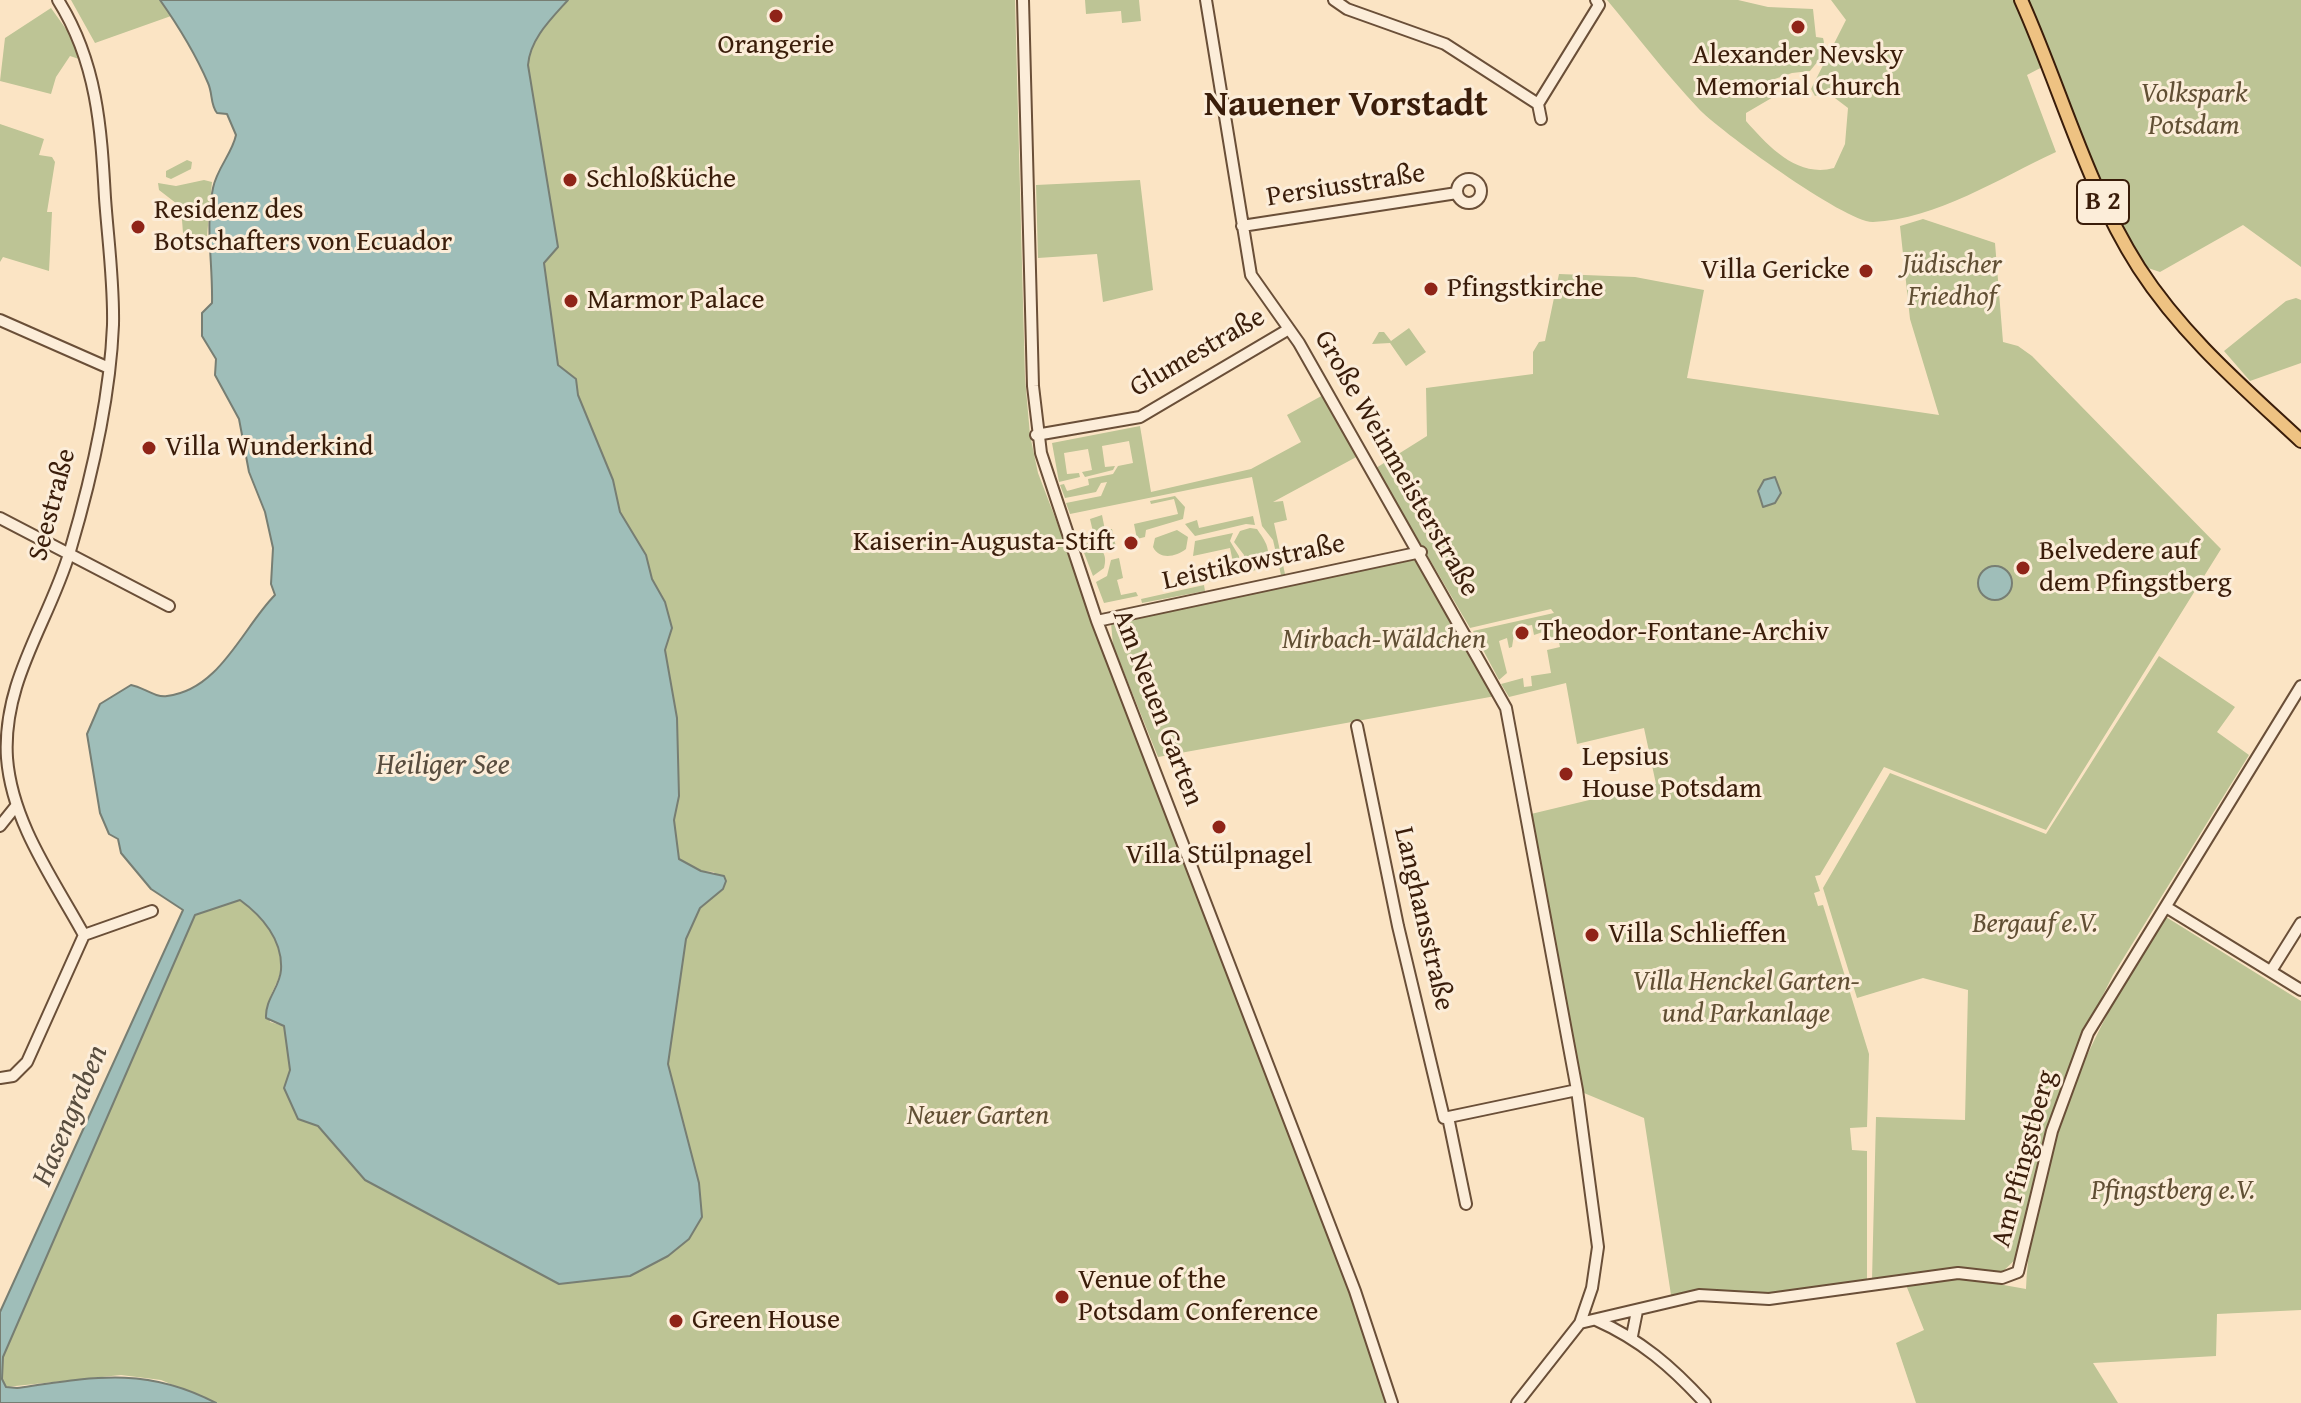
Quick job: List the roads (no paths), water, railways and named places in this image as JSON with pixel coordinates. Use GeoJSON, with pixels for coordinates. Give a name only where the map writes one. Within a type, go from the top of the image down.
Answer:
{"type":"FeatureCollection","features":[{"type":"Feature","properties":{"kind":"main road","name":"B 2"},"geometry":{"type":"LineString","coordinates":[[2021,0],[2090,175],[2136,264],[2178,322],[2230,378],[2299,435]]}},
{"type":"Feature","properties":{"kind":"street","name":"Seestraße"},"geometry":{"type":"LineString","coordinates":[[58,0],[79,35],[88,59],[103,155],[112,308],[109,368],[105,403],[69,554],[14,686],[4,756],[16,806],[84,935]]}},
{"type":"Feature","properties":{"kind":"street","name":"Am Neuen Garten"},"geometry":{"type":"LineString","coordinates":[[1023,0],[1036,435],[1097,621],[1355,1291],[1392,1403]]}},
{"type":"Feature","properties":{"kind":"street","name":"Große Weinmeisterstraße"},"geometry":{"type":"LineString","coordinates":[[1206,0],[1251,275],[1289,329],[1421,552],[1504,701],[1577,1090],[1598,1247],[1592,1288],[1580,1323],[1517,1403]]}},
{"type":"Feature","properties":{"kind":"street"},"geometry":{"type":"LineString","coordinates":[[1334,0],[1347,9],[1445,44],[1538,104]]}},
{"type":"Feature","properties":{"kind":"street"},"geometry":{"type":"LineString","coordinates":[[1541,119],[1538,104],[1598,3]]}},
{"type":"Feature","properties":{"kind":"street","name":"Persiusstraße"},"geometry":{"type":"LineString","coordinates":[[1242,226],[1457,193]]}},
{"type":"Feature","properties":{"kind":"street"},"geometry":{"type":"LineString","coordinates":[[0,320],[109,368]]}},
{"type":"Feature","properties":{"kind":"street","name":"Glumestraße"},"geometry":{"type":"LineString","coordinates":[[1036,435],[1140,417],[1289,329]]}},
{"type":"Feature","properties":{"kind":"street"},"geometry":{"type":"LineString","coordinates":[[0,518],[169,606]]}},
{"type":"Feature","properties":{"kind":"street","name":"Leistikowstraße"},"geometry":{"type":"LineString","coordinates":[[1097,621],[1421,552]]}},
{"type":"Feature","properties":{"kind":"street","name":"Am Pfingstberg"},"geometry":{"type":"LineString","coordinates":[[1580,1323],[1699,1295],[1769,1299],[1958,1273],[2002,1278],[2018,1272],[2052,1131],[2081,1048],[2115,984],[2166,907],[2301,686]]}},
{"type":"Feature","properties":{"kind":"street","name":"Langhansstraße"},"geometry":{"type":"LineString","coordinates":[[1357,726],[1398,926],[1444,1118],[1448,1117],[1466,1204]]}},
{"type":"Feature","properties":{"kind":"street"},"geometry":{"type":"LineString","coordinates":[[0,826],[16,806]]}},
{"type":"Feature","properties":{"kind":"street"},"geometry":{"type":"LineString","coordinates":[[2166,907],[2301,990]]}},
{"type":"Feature","properties":{"kind":"street"},"geometry":{"type":"LineString","coordinates":[[0,1078],[13,1076],[27,1062],[84,935],[152,911]]}},
{"type":"Feature","properties":{"kind":"street"},"geometry":{"type":"LineString","coordinates":[[2271,971],[2301,923]]}},
{"type":"Feature","properties":{"kind":"street"},"geometry":{"type":"LineString","coordinates":[[1448,1117],[1577,1090]]}},
{"type":"Feature","properties":{"kind":"street"},"geometry":{"type":"LineString","coordinates":[[1632,1336],[1637,1311]]}},
{"type":"Feature","properties":{"kind":"street"},"geometry":{"type":"LineString","coordinates":[[1596,1320],[1632,1336],[1669,1364],[1705,1403]]}},
{"type":"Feature","properties":{"kind":"water","name":"Heiliger See"},"geometry":{"type":"Polygon","coordinates":[[[160,0],[568,0],[537,38],[528,65],[558,247],[544,263],[558,365],[576,379],[578,395],[613,480],[620,512],[646,555],[652,579],[665,602],[672,628],[665,650],[677,718],[679,796],[674,820],[679,859],[701,871],[724,876],[726,881],[723,889],[700,908],[686,939],[668,1064],[699,1183],[702,1217],[689,1239],[668,1256],[630,1276],[559,1284],[365,1180],[318,1126],[298,1119],[284,1088],[290,1070],[284,1026],[266,1018],[280,976],[279,949],[263,921],[240,900],[195,915],[3,1357],[2,1379],[6,1387],[95,1378],[142,1379],[190,1391],[216,1403],[0,1403],[0,1312],[183,910],[151,889],[121,853],[118,839],[109,834],[100,813],[87,734],[100,704],[131,685],[167,696],[186,691],[202,682],[229,655],[275,595],[271,584],[273,548],[265,512],[249,472],[239,419],[215,375],[216,359],[202,336],[202,313],[212,303],[209,231],[213,188],[236,135],[227,114],[215,110],[210,87],[198,61],[160,0]]]}},
{"type":"Feature","properties":{"kind":"water"},"geometry":{"type":"Polygon","coordinates":[[[1775,477],[1781,493],[1775,503],[1763,507],[1758,491],[1764,480],[1775,477]]]}},
{"type":"Feature","properties":{"kind":"water"},"geometry":{"type":"Polygon","coordinates":[[[1995,566],[2007,571],[2012,583],[2007,595],[1995,600],[1983,595],[1978,583],[1983,571],[1995,566]]]}},
{"type":"Feature","properties":{"kind":"place","name":"Orangerie"},"geometry":{"type":"Point","coordinates":[776,16]}},
{"type":"Feature","properties":{"kind":"place","name":"Alexander Nevsky Memorial Church"},"geometry":{"type":"Point","coordinates":[1798,27]}},
{"type":"Feature","properties":{"kind":"place","name":"Schloßküche"},"geometry":{"type":"Point","coordinates":[570,180]}},
{"type":"Feature","properties":{"kind":"place","name":"Residenz des Botschafters von Ecuador"},"geometry":{"type":"Point","coordinates":[138,227]}},
{"type":"Feature","properties":{"kind":"place","name":"Villa Gericke"},"geometry":{"type":"Point","coordinates":[1866,271]}},
{"type":"Feature","properties":{"kind":"place","name":"Pfingstkirche"},"geometry":{"type":"Point","coordinates":[1431,289]}},
{"type":"Feature","properties":{"kind":"place","name":"Marmor Palace"},"geometry":{"type":"Point","coordinates":[571,301]}},
{"type":"Feature","properties":{"kind":"place","name":"Villa Wunderkind"},"geometry":{"type":"Point","coordinates":[149,448]}},
{"type":"Feature","properties":{"kind":"place","name":"Kaiserin-Augusta-Stift"},"geometry":{"type":"Point","coordinates":[1131,543]}},
{"type":"Feature","properties":{"kind":"place","name":"Belvedere auf dem Pfingstberg"},"geometry":{"type":"Point","coordinates":[2023,568]}},
{"type":"Feature","properties":{"kind":"place","name":"Theodor-Fontane-Archiv"},"geometry":{"type":"Point","coordinates":[1522,633]}},
{"type":"Feature","properties":{"kind":"place","name":"Lepsius House Potsdam"},"geometry":{"type":"Point","coordinates":[1566,774]}},
{"type":"Feature","properties":{"kind":"place","name":"Villa Stülpnagel"},"geometry":{"type":"Point","coordinates":[1219,827]}},
{"type":"Feature","properties":{"kind":"place","name":"Villa Schlieffen"},"geometry":{"type":"Point","coordinates":[1592,935]}},
{"type":"Feature","properties":{"kind":"place","name":"Venue of the Potsdam Conference"},"geometry":{"type":"Point","coordinates":[1062,1297]}},
{"type":"Feature","properties":{"kind":"place","name":"Green House"},"geometry":{"type":"Point","coordinates":[676,1321]}},
{"type":"Feature","properties":{"kind":"district","name":"Nauener Vorstadt"},"geometry":{"type":"Point","coordinates":[1346,106]}},
{"type":"Feature","properties":{"kind":"park label","name":"Volkspark Potsdam"},"geometry":{"type":"Point","coordinates":[2194,111]}},
{"type":"Feature","properties":{"kind":"park label","name":"Jüdischer Friedhof"},"geometry":{"type":"Point","coordinates":[1952,282]}},
{"type":"Feature","properties":{"kind":"park label","name":"Mirbach-Wäldchen"},"geometry":{"type":"Point","coordinates":[1384,641]}},
{"type":"Feature","properties":{"kind":"park label","name":"Bergauf e.V."},"geometry":{"type":"Point","coordinates":[2035,925]}},
{"type":"Feature","properties":{"kind":"park label","name":"Villa Henckel Garten- und Parkanlage"},"geometry":{"type":"Point","coordinates":[1746,999]}},
{"type":"Feature","properties":{"kind":"park label","name":"Neuer Garten"},"geometry":{"type":"Point","coordinates":[978,1117]}},
{"type":"Feature","properties":{"kind":"park label","name":"Pfingstberg e.V."},"geometry":{"type":"Point","coordinates":[2173,1192]}},
{"type":"Feature","properties":{"kind":"water label","name":"Hasengraben"},"geometry":{"type":"Point","coordinates":[71,1116]}}]}
